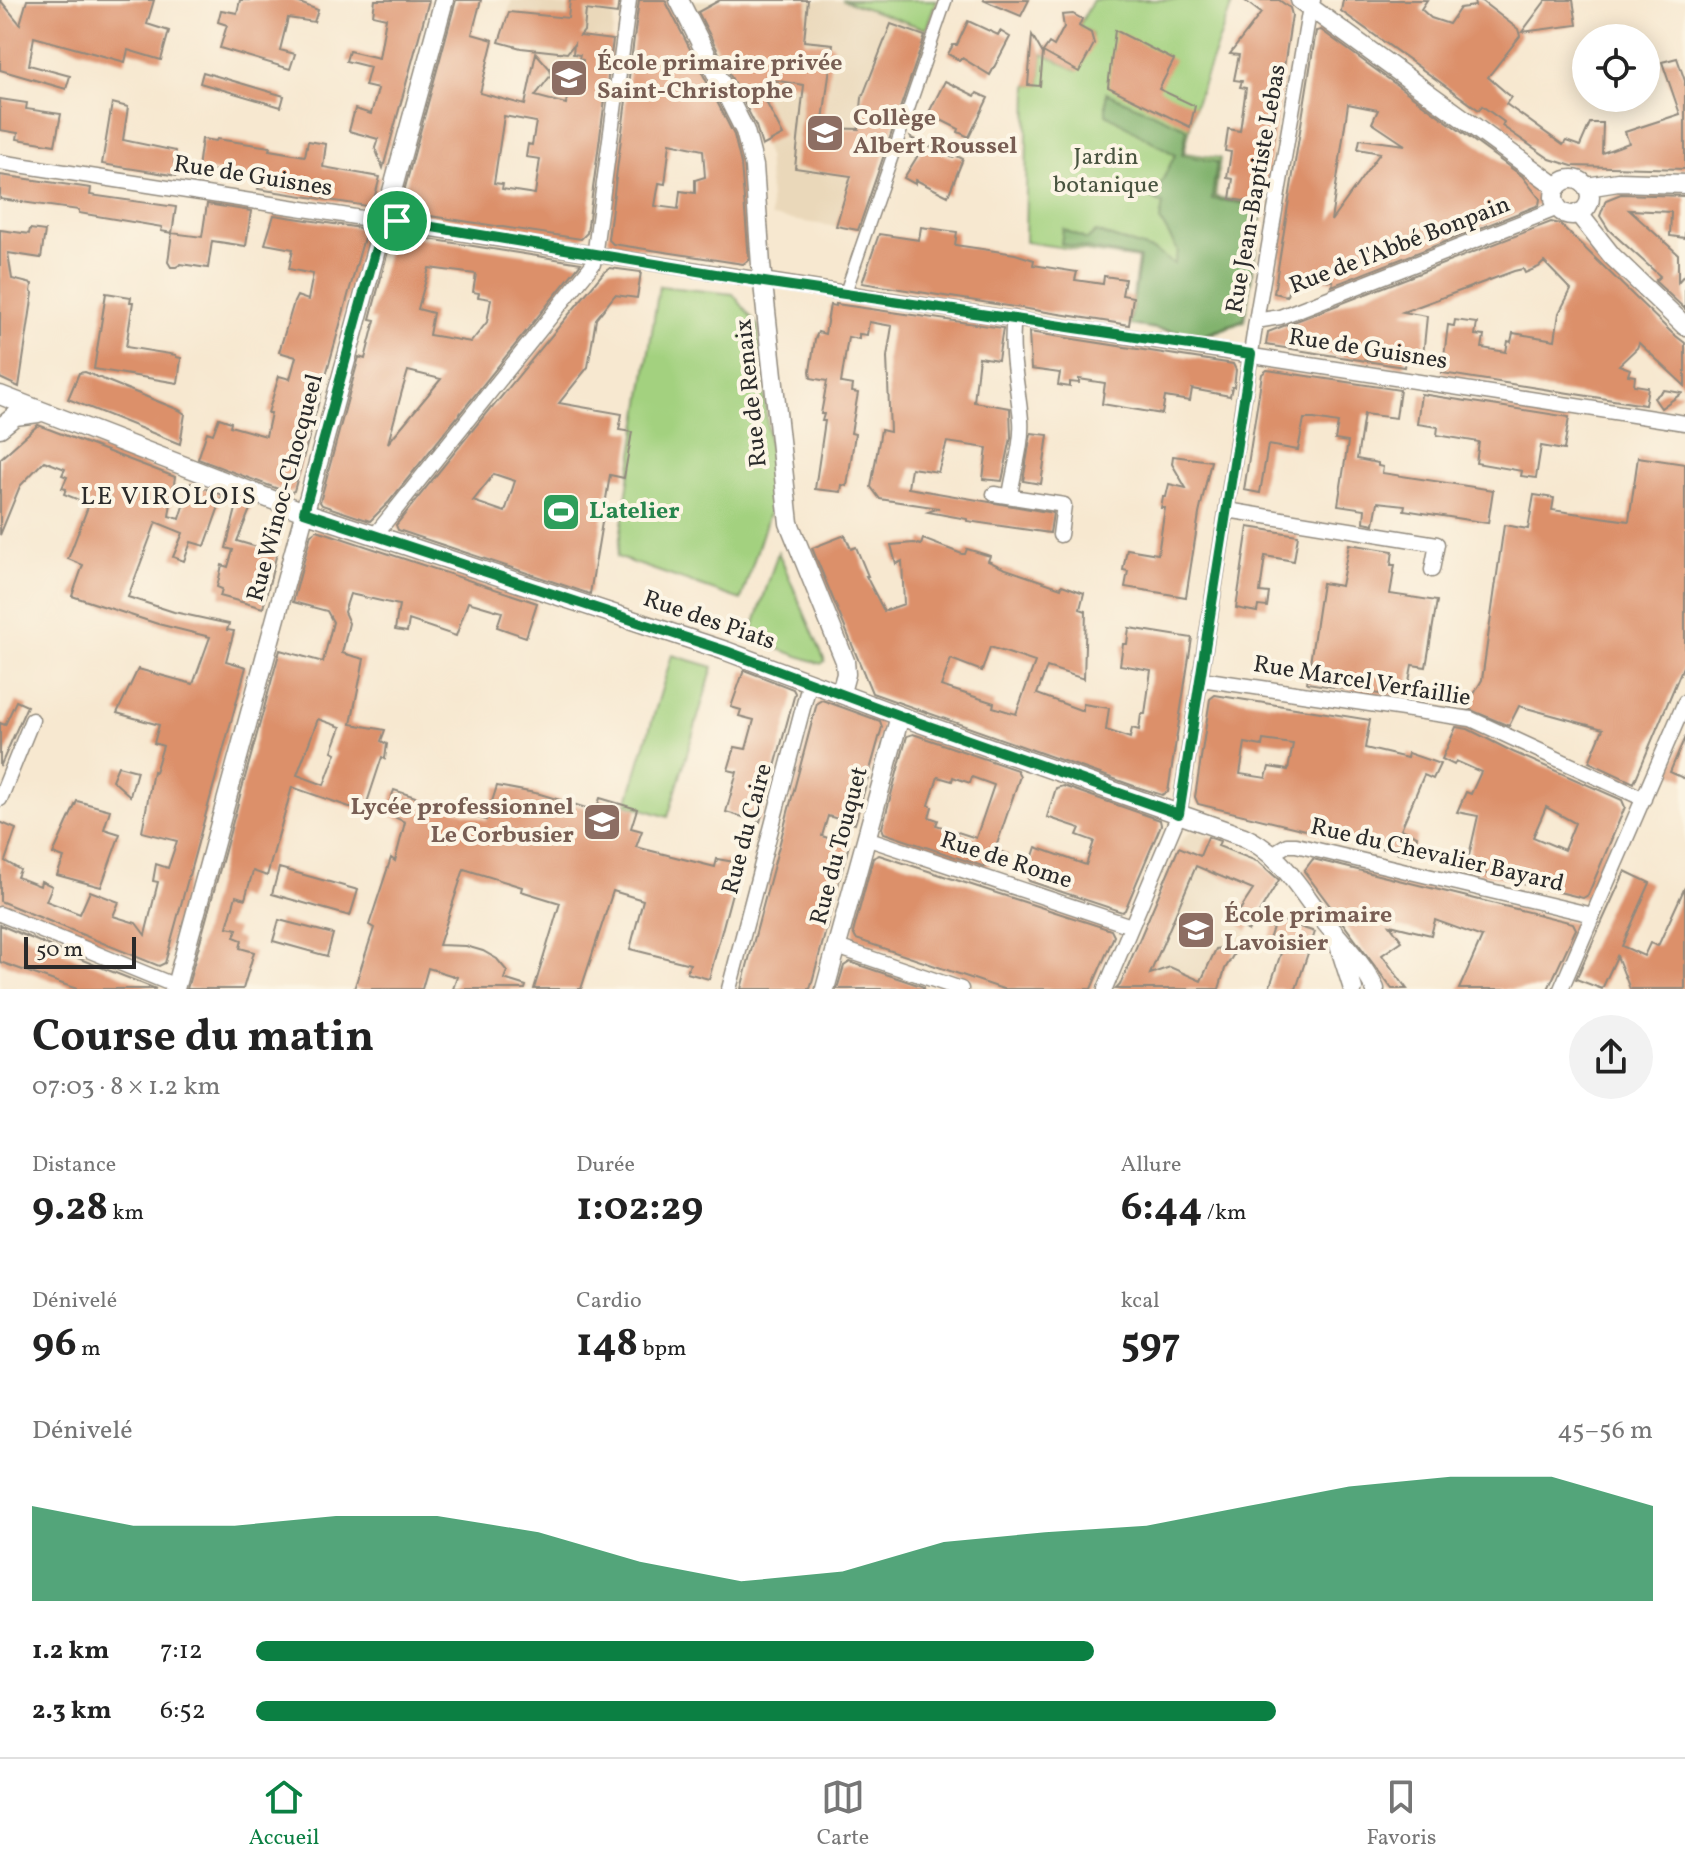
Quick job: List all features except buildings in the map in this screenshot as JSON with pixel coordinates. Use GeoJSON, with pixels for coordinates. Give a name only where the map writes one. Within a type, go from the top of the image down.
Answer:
{"type":"FeatureCollection","features":[{"type":"Feature","properties":{"kind":"street","name":"Rue Winoc-Chocqueel"},"geometry":{"type":"LineString","coordinates":[[175,988],[444,0]]}},
{"type":"Feature","properties":{"kind":"street"},"geometry":{"type":"LineString","coordinates":[[375,535],[586,275],[596,254],[629,0]]}},
{"type":"Feature","properties":{"kind":"street","name":"Rue de Renaix"},"geometry":{"type":"LineString","coordinates":[[679,0],[749,140],[757,191],[788,517],[845,661],[846,674],[841,692]]}},
{"type":"Feature","properties":{"kind":"street"},"geometry":{"type":"LineString","coordinates":[[845,294],[946,0]]}},
{"type":"Feature","properties":{"kind":"street"},"geometry":{"type":"LineString","coordinates":[[1308,2],[1557,187]]}},
{"type":"Feature","properties":{"kind":"street","name":"Rue Jean-Baptiste Lebas"},"geometry":{"type":"LineString","coordinates":[[1105,989],[1179,814],[1308,2]]}},
{"type":"Feature","properties":{"kind":"street","name":"Rue de Guisnes"},"geometry":{"type":"LineString","coordinates":[[0,162],[384,219],[764,282],[1251,354],[1685,423]]}},
{"type":"Feature","properties":{"kind":"street"},"geometry":{"type":"LineString","coordinates":[[1565,180],[1579,180],[1587,187],[1589,202],[1578,213],[1566,214],[1558,208],[1554,199],[1557,187],[1565,180]]}},
{"type":"Feature","properties":{"kind":"street"},"geometry":{"type":"LineString","coordinates":[[1587,187],[1618,182],[1685,184]]}},
{"type":"Feature","properties":{"kind":"street","name":"Rue de l'Abbé Bonpain"},"geometry":{"type":"LineString","coordinates":[[1256,321],[1280,317],[1558,208]]}},
{"type":"Feature","properties":{"kind":"street"},"geometry":{"type":"LineString","coordinates":[[1578,213],[1612,256],[1685,326]]}},
{"type":"Feature","properties":{"kind":"street"},"geometry":{"type":"LineString","coordinates":[[1014,318],[1015,388],[1021,426],[1002,495],[1064,505],[1060,535]]}},
{"type":"Feature","properties":{"kind":"street","name":"Rue des Piats"},"geometry":{"type":"LineString","coordinates":[[0,395],[304,512],[726,651],[1244,837],[1272,854],[1363,969],[1375,989]]}},
{"type":"Feature","properties":{"kind":"street"},"geometry":{"type":"LineString","coordinates":[[0,428],[23,413],[45,413]]}},
{"type":"Feature","properties":{"kind":"street"},"geometry":{"type":"LineString","coordinates":[[1227,510],[1437,544],[1432,570]]}},
{"type":"Feature","properties":{"kind":"street","name":"Rue Marcel Verfaillie"},"geometry":{"type":"LineString","coordinates":[[1201,679],[1471,719],[1644,799]]}},
{"type":"Feature","properties":{"kind":"street","name":"Rue du Caire"},"geometry":{"type":"LineString","coordinates":[[729,989],[810,681]]}},
{"type":"Feature","properties":{"kind":"street"},"geometry":{"type":"LineString","coordinates":[[1561,989],[1685,702]]}},
{"type":"Feature","properties":{"kind":"street","name":"Rue du Touquet"},"geometry":{"type":"LineString","coordinates":[[825,989],[900,716]]}},
{"type":"Feature","properties":{"kind":"street"},"geometry":{"type":"LineString","coordinates":[[0,799],[32,720]]}},
{"type":"Feature","properties":{"kind":"street","name":"Rue de Rome"},"geometry":{"type":"LineString","coordinates":[[866,838],[1131,926]]}},
{"type":"Feature","properties":{"kind":"street","name":"Rue du Chevalier Bayard"},"geometry":{"type":"LineString","coordinates":[[1272,854],[1287,845],[1296,845],[1593,915]]}},
{"type":"Feature","properties":{"kind":"street"},"geometry":{"type":"LineString","coordinates":[[0,914],[175,988]]}},
{"type":"Feature","properties":{"kind":"street","name":"Rue des Piats"},"geometry":{"type":"LineString","coordinates":[[1325,922],[1343,953],[1353,989]]}},
{"type":"Feature","properties":{"kind":"street"},"geometry":{"type":"LineString","coordinates":[[837,947],[961,989]]}},
{"type":"Feature","properties":{"kind":"shaded area","name":"École primaire privée Saint-Christophe"},"geometry":{"type":"Polygon","coordinates":[[[512,0],[547,0],[547,4],[615,13],[601,124],[525,105],[536,52],[499,42],[512,0]]]}},
{"type":"Feature","properties":{"kind":"shaded area","name":"Collège Albert Roussel"},"geometry":{"type":"Polygon","coordinates":[[[686,0],[941,0],[858,230],[771,217],[767,153],[747,113],[759,84],[748,79],[730,86],[686,0]]]}},
{"type":"Feature","properties":{"kind":"shaded area","name":"École primaire Lavoisier"},"geometry":{"type":"Polygon","coordinates":[[[1193,830],[1247,851],[1279,879],[1225,969],[1220,989],[1118,989],[1182,839],[1193,830]]]}},
{"type":"Feature","properties":{"kind":"green space"},"geometry":{"type":"Polygon","coordinates":[[[842,0],[936,0],[926,29],[842,0]]]}},
{"type":"Feature","properties":{"kind":"green space","name":"Jardin botanique"},"geometry":{"type":"Polygon","coordinates":[[[1093,0],[1228,0],[1232,4],[1195,106],[1184,153],[1220,158],[1215,197],[1263,205],[1245,321],[1204,337],[1129,325],[1138,259],[1025,242],[1028,85],[1040,85],[1043,54],[1078,71],[1092,36],[1079,26],[1093,0]]]}},
{"type":"Feature","properties":{"kind":"green space"},"geometry":{"type":"Polygon","coordinates":[[[1106,93],[1187,128],[1182,155],[1217,162],[1212,199],[1261,206],[1244,319],[1204,335],[1130,325],[1140,258],[1061,244],[1063,229],[1087,240],[1096,232],[1155,251],[1174,264],[1178,251],[1160,220],[1163,204],[1153,199],[1175,155],[1106,114],[1106,93]]]}},
{"type":"Feature","properties":{"kind":"green space"},"geometry":{"type":"Polygon","coordinates":[[[659,286],[733,294],[758,326],[774,498],[741,600],[617,557],[659,286]]]}},
{"type":"Feature","properties":{"kind":"green space"},"geometry":{"type":"Polygon","coordinates":[[[778,552],[825,661],[821,664],[750,639],[778,552]]]}},
{"type":"Feature","properties":{"kind":"green space"},"geometry":{"type":"Polygon","coordinates":[[[672,655],[713,667],[668,817],[627,804],[672,655]]]}},
{"type":"Feature","properties":{"kind":"place","name":"École primaire privée Saint-Christophe"},"geometry":{"type":"Point","coordinates":[569,78]}},
{"type":"Feature","properties":{"kind":"place","name":"Collège Albert Roussel"},"geometry":{"type":"Point","coordinates":[825,133]}},
{"type":"Feature","properties":{"kind":"place","name":"L'atelier"},"geometry":{"type":"Point","coordinates":[561,512]}},
{"type":"Feature","properties":{"kind":"place","name":"Lycée professionnel Le Corbusier"},"geometry":{"type":"Point","coordinates":[602,822]}},
{"type":"Feature","properties":{"kind":"place","name":"École primaire Lavoisier"},"geometry":{"type":"Point","coordinates":[1196,930]}},
{"type":"Feature","properties":{"kind":"district","name":"LE VIROLOIS"},"geometry":{"type":"Point","coordinates":[169,497]}},
{"type":"Feature","properties":{"kind":"route"},"geometry":{"type":"LineString","coordinates":[[384,219],[397,221],[764,282],[1251,354],[1179,814],[726,651],[304,512],[384,219]]}}]}
